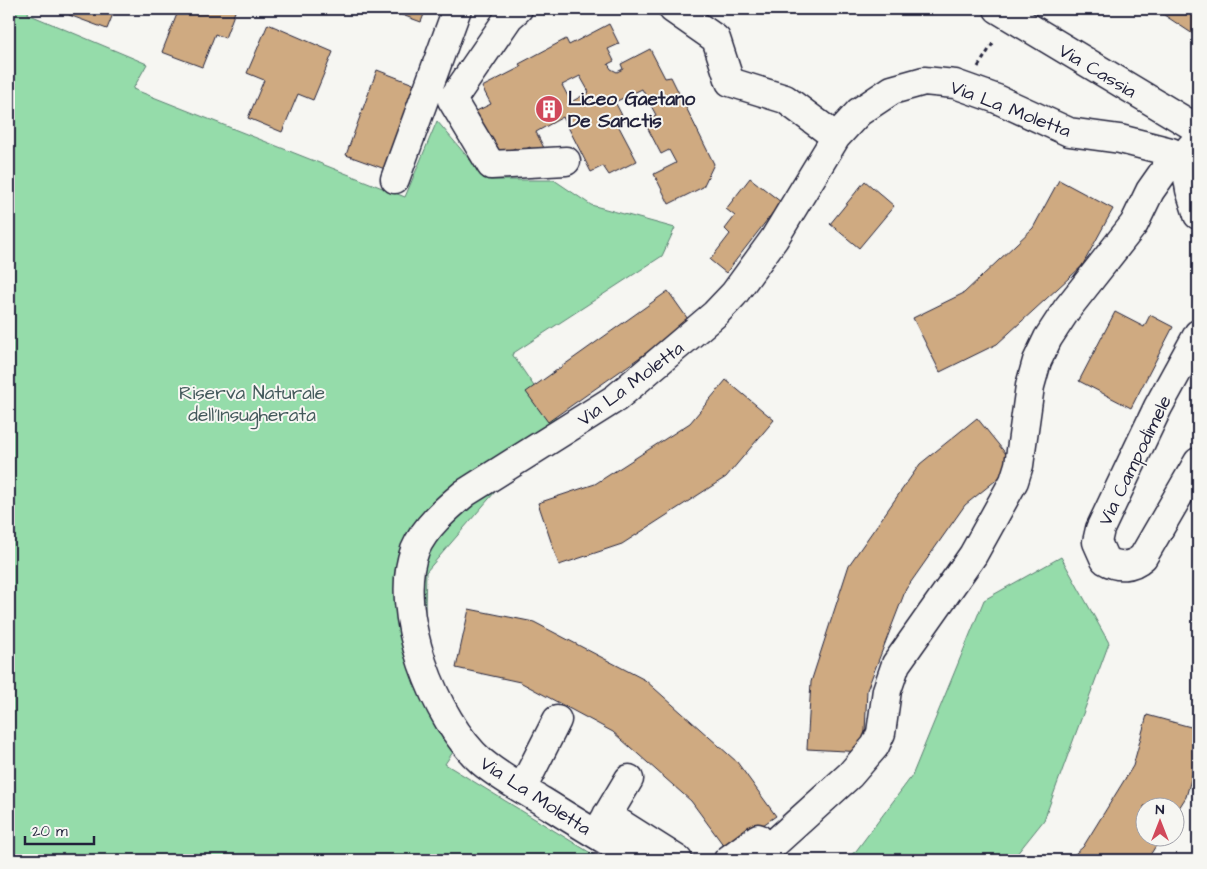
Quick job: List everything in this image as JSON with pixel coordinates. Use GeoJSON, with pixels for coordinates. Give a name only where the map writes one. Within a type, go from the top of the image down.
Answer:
{"type":"FeatureCollection","features":[{"type":"Feature","properties":{"kind":"street"},"geometry":{"type":"LineString","coordinates":[[395,179],[457,9]]}},
{"type":"Feature","properties":{"kind":"street"},"geometry":{"type":"LineString","coordinates":[[518,9],[509,17],[452,100],[491,165],[566,161]]}},
{"type":"Feature","properties":{"kind":"street"},"geometry":{"type":"LineString","coordinates":[[673,9],[716,39],[730,82],[785,98],[836,137]]}},
{"type":"Feature","properties":{"kind":"street","name":"Via Cassia"},"geometry":{"type":"LineString","coordinates":[[998,9],[1186,145]]}},
{"type":"Feature","properties":{"kind":"street","name":"Via La Moletta"},"geometry":{"type":"LineString","coordinates":[[639,860],[602,824],[522,789],[493,770],[467,748],[452,728],[432,688],[416,641],[413,625],[410,583],[413,558],[418,544],[444,512],[465,494],[616,398],[715,314],[734,294],[774,239],[836,137],[859,112],[881,96],[902,85],[935,81],[956,84],[997,99],[1069,132],[1186,145]]}},
{"type":"Feature","properties":{"kind":"street"},"geometry":{"type":"LineString","coordinates":[[1186,145],[1190,190],[1198,215]]}},
{"type":"Feature","properties":{"kind":"street"},"geometry":{"type":"LineString","coordinates":[[728,860],[757,849],[850,775],[875,746],[881,733],[887,690],[896,664],[973,554],[1010,489],[1018,465],[1030,386],[1037,361],[1048,338],[1067,309],[1129,232],[1150,191],[1186,145]]}},
{"type":"Feature","properties":{"kind":"street","name":"Via Campodimele"},"geometry":{"type":"LineString","coordinates":[[1198,334],[1158,407],[1100,529],[1097,542],[1105,560],[1122,566],[1134,563],[1143,557],[1198,462]]}},
{"type":"Feature","properties":{"kind":"street"},"geometry":{"type":"LineString","coordinates":[[522,789],[557,720]]}},
{"type":"Feature","properties":{"kind":"street"},"geometry":{"type":"LineString","coordinates":[[629,779],[602,824],[678,860]]}},
{"type":"Feature","properties":{"kind":"green space","name":"Riserva Naturale dell'Insugherata"},"geometry":{"type":"Polygon","coordinates":[[[9,9],[29,9],[28,14],[147,64],[133,89],[405,197],[437,121],[487,180],[554,180],[591,205],[675,228],[662,256],[512,354],[557,420],[426,572],[424,646],[467,731],[445,764],[602,860],[9,860],[9,9]]]}},
{"type":"Feature","properties":{"kind":"green space"},"geometry":{"type":"Polygon","coordinates":[[[1061,557],[1109,643],[1044,820],[1012,860],[844,860],[856,851],[912,776],[984,600],[1061,557]]]}},
{"type":"Feature","properties":{"kind":"building"},"geometry":{"type":"Polygon","coordinates":[[[71,9],[115,9],[107,29],[69,15],[71,9]]]}},
{"type":"Feature","properties":{"kind":"building"},"geometry":{"type":"Polygon","coordinates":[[[179,9],[236,9],[225,38],[215,34],[202,67],[162,52],[179,9]]]}},
{"type":"Feature","properties":{"kind":"building"},"geometry":{"type":"Polygon","coordinates":[[[386,9],[426,9],[421,22],[386,9]]]}},
{"type":"Feature","properties":{"kind":"building"},"geometry":{"type":"Polygon","coordinates":[[[1155,9],[1198,9],[1198,32],[1196,36],[1155,9]]]}},
{"type":"Feature","properties":{"kind":"building"},"geometry":{"type":"Polygon","coordinates":[[[268,24],[333,52],[313,100],[298,94],[282,132],[248,118],[264,80],[247,73],[268,24]]]}},
{"type":"Feature","properties":{"kind":"building","name":"Liceo Gaetano De Sanctis"},"geometry":{"type":"Polygon","coordinates":[[[609,24],[619,44],[608,49],[614,61],[608,64],[611,69],[617,72],[623,69],[621,64],[650,49],[665,78],[671,77],[714,164],[703,187],[669,204],[654,174],[676,163],[669,150],[661,154],[644,121],[656,115],[642,89],[615,102],[625,121],[618,125],[637,161],[609,175],[603,166],[591,172],[563,117],[536,132],[545,150],[534,156],[530,147],[517,153],[515,148],[492,160],[468,115],[491,104],[482,87],[521,67],[519,64],[566,39],[569,45],[609,24]],[[580,76],[562,85],[571,102],[589,92],[580,76]]]}},
{"type":"Feature","properties":{"kind":"building"},"geometry":{"type":"Polygon","coordinates":[[[377,70],[416,85],[385,169],[346,155],[377,70]]]}},
{"type":"Feature","properties":{"kind":"building"},"geometry":{"type":"Polygon","coordinates":[[[750,178],[781,202],[726,273],[710,260],[730,234],[725,229],[735,216],[726,209],[750,178]]]}},
{"type":"Feature","properties":{"kind":"building"},"geometry":{"type":"Polygon","coordinates":[[[1059,180],[1113,209],[1082,266],[997,344],[940,372],[913,318],[964,293],[1033,228],[1059,180]]]}},
{"type":"Feature","properties":{"kind":"building"},"geometry":{"type":"Polygon","coordinates":[[[865,181],[894,206],[859,248],[830,224],[865,181]]]}},
{"type":"Feature","properties":{"kind":"building"},"geometry":{"type":"Polygon","coordinates":[[[668,291],[690,322],[548,422],[526,392],[668,291]]]}},
{"type":"Feature","properties":{"kind":"building"},"geometry":{"type":"Polygon","coordinates":[[[1115,312],[1144,327],[1150,315],[1173,327],[1131,408],[1079,381],[1115,312]]]}},
{"type":"Feature","properties":{"kind":"building"},"geometry":{"type":"Polygon","coordinates":[[[726,380],[774,420],[726,477],[622,544],[559,565],[538,503],[595,484],[690,423],[726,380]]]}},
{"type":"Feature","properties":{"kind":"building"},"geometry":{"type":"Polygon","coordinates":[[[977,418],[1015,465],[965,505],[906,589],[867,690],[864,752],[807,749],[811,682],[849,565],[920,464],[977,418]]]}},
{"type":"Feature","properties":{"kind":"building"},"geometry":{"type":"Polygon","coordinates":[[[469,609],[534,622],[645,680],[737,762],[776,816],[727,850],[691,801],[613,732],[520,682],[456,668],[469,609]]]}},
{"type":"Feature","properties":{"kind":"building"},"geometry":{"type":"Polygon","coordinates":[[[1147,715],[1198,729],[1198,754],[1184,800],[1184,796],[1134,796],[1134,846],[1156,846],[1147,860],[1068,860],[1083,847],[1133,766],[1147,715]]]}},
{"type":"Feature","properties":{"kind":"place","name":"Liceo Gaetano De Sanctis"},"geometry":{"type":"Point","coordinates":[549,109]}}]}
